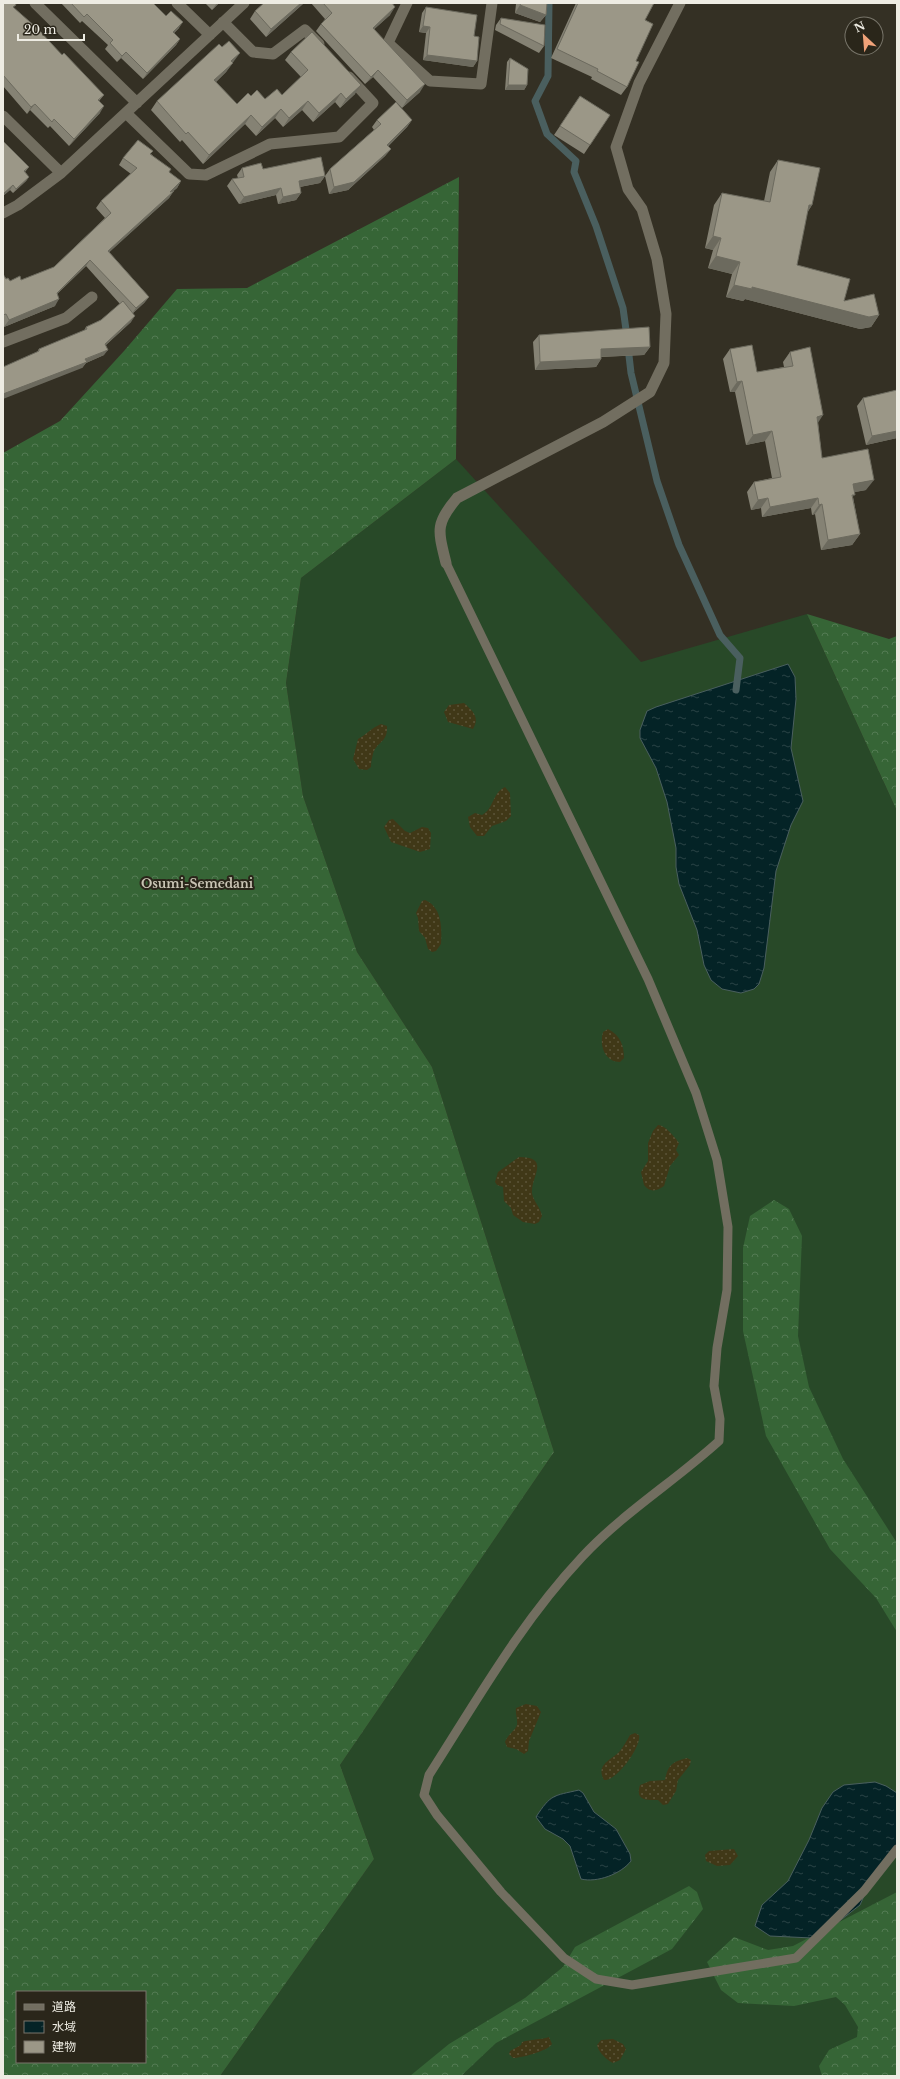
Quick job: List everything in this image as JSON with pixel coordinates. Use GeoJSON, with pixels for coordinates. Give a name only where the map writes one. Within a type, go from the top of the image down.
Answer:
{"type":"FeatureCollection","features":[{"type":"Feature","properties":{"kind":"street"},"geometry":{"type":"LineString","coordinates":[[35,3],[137,103]]}},
{"type":"Feature","properties":{"kind":"street"},"geometry":{"type":"LineString","coordinates":[[177,3],[210,35]]}},
{"type":"Feature","properties":{"kind":"street"},"geometry":{"type":"LineString","coordinates":[[3,213],[18,205],[61,173],[244,3]]}},
{"type":"Feature","properties":{"kind":"street"},"geometry":{"type":"LineString","coordinates":[[407,3],[388,43],[430,81],[481,84],[492,3]]}},
{"type":"Feature","properties":{"kind":"street"},"geometry":{"type":"LineString","coordinates":[[446,563],[439,534],[444,513],[457,498],[603,422],[650,392],[664,363],[666,314],[657,259],[642,209],[628,189],[616,147],[639,83],[680,3]]}},
{"type":"Feature","properties":{"kind":"street"},"geometry":{"type":"LineString","coordinates":[[223,22],[253,52],[273,54],[306,30],[326,52]]}},
{"type":"Feature","properties":{"kind":"street"},"geometry":{"type":"LineString","coordinates":[[126,113],[189,174],[206,175],[270,144],[339,137],[372,103],[342,69]]}},
{"type":"Feature","properties":{"kind":"street"},"geometry":{"type":"LineString","coordinates":[[3,116],[61,173]]}},
{"type":"Feature","properties":{"kind":"street"},"geometry":{"type":"LineString","coordinates":[[3,342],[66,318],[92,297]]}},
{"type":"Feature","properties":{"kind":"lane"},"geometry":{"type":"LineString","coordinates":[[446,563],[648,979],[696,1093],[717,1160],[727,1219],[727,1290],[717,1348],[714,1386],[720,1419],[719,1441],[696,1462],[622,1520],[582,1556],[532,1616],[429,1775],[424,1795],[437,1815],[501,1892],[564,1958],[596,1979],[632,1985],[796,1958],[864,1892],[897,1849]]}},
{"type":"Feature","properties":{"kind":"green space"},"geometry":{"type":"Polygon","coordinates":[[[459,177],[456,459],[301,578],[286,683],[303,796],[357,952],[432,1067],[554,1452],[340,1765],[374,1859],[220,2076],[3,2076],[3,453],[60,421],[124,351],[177,289],[247,288],[459,177]]]}},
{"type":"Feature","properties":{"kind":"green space"},"geometry":{"type":"Polygon","coordinates":[[[456,459],[641,662],[807,614],[897,811],[897,2076],[220,2076],[374,1859],[340,1765],[554,1452],[432,1067],[357,952],[303,796],[286,683],[301,578],[456,459]]]}},
{"type":"Feature","properties":{"kind":"green space"},"geometry":{"type":"Polygon","coordinates":[[[807,614],[889,639],[897,636],[897,811],[807,614]]]}},
{"type":"Feature","properties":{"kind":"green space"},"geometry":{"type":"Polygon","coordinates":[[[774,1200],[789,1209],[802,1236],[798,1336],[809,1387],[843,1459],[897,1543],[897,1632],[876,1598],[830,1549],[766,1436],[743,1331],[743,1248],[750,1216],[774,1200]]]}},
{"type":"Feature","properties":{"kind":"green space"},"geometry":{"type":"Polygon","coordinates":[[[689,1886],[697,1892],[703,1909],[672,1949],[496,2043],[461,2076],[410,2076],[449,2044],[525,1998],[563,1967],[575,1947],[689,1886]]]}},
{"type":"Feature","properties":{"kind":"green space"},"geometry":{"type":"Polygon","coordinates":[[[897,1892],[897,2076],[822,2076],[819,2066],[829,2050],[857,2037],[858,2027],[845,2005],[836,1997],[794,2006],[738,2003],[721,1990],[707,1962],[734,1937],[768,1950],[793,1946],[897,1892]]]}},
{"type":"Feature","properties":{"kind":"sand"},"geometry":{"type":"Polygon","coordinates":[[[464,703],[473,712],[476,718],[473,729],[448,722],[444,712],[449,705],[464,703]]]}},
{"type":"Feature","properties":{"kind":"sand"},"geometry":{"type":"Polygon","coordinates":[[[381,724],[387,726],[387,732],[384,739],[375,750],[372,757],[371,767],[367,770],[359,769],[353,759],[358,739],[374,727],[381,724]]]}},
{"type":"Feature","properties":{"kind":"sand"},"geometry":{"type":"Polygon","coordinates":[[[505,787],[510,793],[511,816],[506,821],[492,826],[484,836],[477,836],[470,827],[468,817],[475,813],[482,815],[486,812],[498,793],[505,787]]]}},
{"type":"Feature","properties":{"kind":"sand"},"geometry":{"type":"Polygon","coordinates":[[[393,819],[405,831],[410,833],[422,827],[428,828],[431,833],[430,849],[420,852],[391,842],[384,827],[389,820],[393,819]]]}},
{"type":"Feature","properties":{"kind":"sand"},"geometry":{"type":"Polygon","coordinates":[[[425,900],[431,903],[435,908],[441,925],[441,944],[436,951],[432,952],[428,949],[425,938],[419,931],[416,913],[422,901],[425,900]]]}},
{"type":"Feature","properties":{"kind":"sand"},"geometry":{"type":"Polygon","coordinates":[[[608,1029],[616,1034],[622,1045],[624,1058],[620,1062],[610,1059],[604,1052],[602,1037],[603,1032],[608,1029]]]}},
{"type":"Feature","properties":{"kind":"sand"},"geometry":{"type":"Polygon","coordinates":[[[658,1125],[667,1129],[679,1143],[676,1150],[679,1155],[670,1166],[664,1186],[659,1189],[651,1190],[646,1188],[644,1185],[641,1172],[648,1161],[648,1143],[653,1131],[658,1125]]]}},
{"type":"Feature","properties":{"kind":"sand"},"geometry":{"type":"Polygon","coordinates":[[[519,1157],[529,1158],[534,1160],[537,1164],[532,1193],[542,1216],[539,1222],[535,1224],[523,1222],[513,1215],[511,1208],[504,1201],[503,1187],[497,1185],[495,1182],[498,1172],[519,1157]]]}},
{"type":"Feature","properties":{"kind":"sand"},"geometry":{"type":"Polygon","coordinates":[[[526,1704],[537,1706],[541,1712],[529,1741],[528,1751],[524,1754],[516,1749],[507,1747],[505,1742],[507,1737],[517,1725],[516,1708],[526,1704]]]}},
{"type":"Feature","properties":{"kind":"sand"},"geometry":{"type":"Polygon","coordinates":[[[635,1733],[639,1735],[639,1740],[632,1755],[621,1770],[609,1779],[604,1780],[602,1775],[603,1766],[620,1751],[630,1735],[635,1733]]]}},
{"type":"Feature","properties":{"kind":"sand"},"geometry":{"type":"Polygon","coordinates":[[[687,1758],[691,1760],[690,1765],[678,1780],[676,1791],[668,1804],[663,1805],[658,1800],[640,1797],[640,1785],[650,1781],[665,1780],[669,1768],[674,1763],[687,1758]]]}},
{"type":"Feature","properties":{"kind":"sand"},"geometry":{"type":"Polygon","coordinates":[[[734,1849],[738,1856],[730,1865],[717,1866],[706,1861],[705,1855],[709,1851],[734,1849]]]}},
{"type":"Feature","properties":{"kind":"sand"},"geometry":{"type":"Polygon","coordinates":[[[549,2037],[552,2044],[550,2047],[540,2052],[513,2058],[509,2054],[510,2051],[521,2045],[522,2042],[549,2037]]]}},
{"type":"Feature","properties":{"kind":"sand"},"geometry":{"type":"Polygon","coordinates":[[[613,2039],[623,2044],[626,2049],[620,2060],[613,2063],[603,2056],[597,2045],[601,2040],[613,2039]]]}},
{"type":"Feature","properties":{"kind":"water"},"geometry":{"type":"Polygon","coordinates":[[[788,664],[795,677],[796,699],[791,748],[803,801],[791,825],[776,871],[764,968],[759,984],[754,989],[741,993],[722,989],[711,980],[704,965],[697,930],[679,884],[676,867],[676,848],[667,802],[656,768],[640,738],[640,730],[647,711],[788,664]]]}},
{"type":"Feature","properties":{"kind":"water"},"geometry":{"type":"Polygon","coordinates":[[[875,1782],[886,1786],[897,1793],[897,1846],[870,1882],[860,1905],[833,1926],[812,1938],[770,1936],[755,1926],[762,1905],[788,1881],[809,1840],[822,1808],[833,1792],[844,1785],[875,1782]]]}},
{"type":"Feature","properties":{"kind":"water"},"geometry":{"type":"Polygon","coordinates":[[[579,1790],[583,1793],[594,1812],[616,1829],[630,1854],[631,1861],[627,1866],[608,1876],[594,1880],[581,1879],[570,1846],[563,1839],[545,1829],[536,1817],[545,1804],[553,1797],[579,1790]]]}},
{"type":"Feature","properties":{"kind":"building"},"geometry":{"type":"Polygon","coordinates":[[[3,3],[15,3],[16,5],[13,7],[38,29],[62,55],[64,53],[104,95],[98,100],[104,106],[74,139],[54,119],[52,122],[35,104],[31,107],[3,75],[3,3]]]}},
{"type":"Feature","properties":{"kind":"building"},"geometry":{"type":"Polygon","coordinates":[[[71,3],[153,3],[166,16],[171,11],[183,22],[173,32],[180,39],[147,73],[126,52],[122,56],[110,43],[113,40],[87,14],[84,17],[71,3]]]}},
{"type":"Feature","properties":{"kind":"building"},"geometry":{"type":"Polygon","coordinates":[[[264,3],[301,3],[271,29],[255,11],[264,3]]]}},
{"type":"Feature","properties":{"kind":"building"},"geometry":{"type":"Polygon","coordinates":[[[323,3],[392,3],[395,7],[373,28],[425,84],[407,100],[378,70],[371,77],[321,24],[332,13],[323,3]]]}},
{"type":"Feature","properties":{"kind":"building"},"geometry":{"type":"Polygon","coordinates":[[[521,3],[547,3],[546,15],[520,5],[521,3]]]}},
{"type":"Feature","properties":{"kind":"building"},"geometry":{"type":"Polygon","coordinates":[[[578,3],[654,3],[645,20],[653,24],[636,61],[639,62],[627,87],[597,71],[598,69],[557,49],[578,3]]]}},
{"type":"Feature","properties":{"kind":"building"},"geometry":{"type":"Polygon","coordinates":[[[426,7],[477,15],[474,36],[479,37],[477,61],[427,55],[430,27],[423,26],[426,7]]]}},
{"type":"Feature","properties":{"kind":"building"},"geometry":{"type":"Polygon","coordinates":[[[501,18],[545,25],[544,46],[500,24],[501,18]]]}},
{"type":"Feature","properties":{"kind":"building"},"geometry":{"type":"Polygon","coordinates":[[[312,32],[361,85],[346,99],[341,93],[319,113],[308,101],[289,118],[281,109],[262,127],[251,115],[209,155],[188,132],[186,134],[157,101],[219,44],[222,47],[229,41],[240,53],[231,61],[233,63],[214,80],[237,104],[248,93],[251,96],[257,90],[265,99],[277,89],[282,95],[308,70],[291,52],[312,32]]]}},
{"type":"Feature","properties":{"kind":"building"},"geometry":{"type":"Polygon","coordinates":[[[510,58],[528,69],[527,85],[508,85],[510,58]]]}},
{"type":"Feature","properties":{"kind":"building"},"geometry":{"type":"Polygon","coordinates":[[[580,96],[610,115],[590,145],[560,126],[580,96]]]}},
{"type":"Feature","properties":{"kind":"building"},"geometry":{"type":"Polygon","coordinates":[[[396,102],[412,120],[387,145],[391,149],[354,182],[334,187],[330,169],[381,124],[377,120],[396,102]]]}},
{"type":"Feature","properties":{"kind":"building"},"geometry":{"type":"Polygon","coordinates":[[[138,140],[153,151],[150,154],[171,169],[169,172],[181,181],[170,192],[174,191],[108,251],[149,297],[136,308],[90,260],[57,293],[59,299],[9,320],[6,314],[3,315],[3,274],[6,279],[8,278],[10,281],[20,276],[21,280],[54,267],[111,213],[101,201],[137,168],[123,158],[138,140]]]}},
{"type":"Feature","properties":{"kind":"building"},"geometry":{"type":"Polygon","coordinates":[[[3,141],[29,167],[24,171],[29,177],[16,189],[13,185],[3,194],[3,141]]]}},
{"type":"Feature","properties":{"kind":"building"},"geometry":{"type":"Polygon","coordinates":[[[321,157],[325,176],[299,181],[301,193],[283,197],[281,188],[244,197],[232,179],[244,177],[242,168],[261,163],[263,169],[321,157]]]}},
{"type":"Feature","properties":{"kind":"building"},"geometry":{"type":"Polygon","coordinates":[[[778,160],[820,168],[812,205],[809,205],[797,265],[850,279],[844,301],[874,294],[879,315],[869,317],[752,287],[752,289],[734,285],[740,262],[716,256],[721,238],[713,236],[722,193],[770,202],[778,160]]]}},
{"type":"Feature","properties":{"kind":"building"},"geometry":{"type":"Polygon","coordinates":[[[123,301],[135,316],[105,344],[108,350],[85,359],[87,362],[3,394],[3,367],[39,351],[39,349],[87,329],[86,327],[101,320],[123,301]]]}},
{"type":"Feature","properties":{"kind":"building"},"geometry":{"type":"Polygon","coordinates":[[[649,327],[650,347],[601,349],[601,359],[540,362],[539,335],[649,327]]]}},
{"type":"Feature","properties":{"kind":"building"},"geometry":{"type":"Polygon","coordinates":[[[752,345],[757,372],[793,366],[790,352],[810,347],[823,415],[817,417],[822,458],[868,449],[874,480],[853,484],[855,495],[852,495],[860,534],[828,540],[822,504],[819,505],[818,498],[770,507],[768,498],[758,500],[754,482],[781,477],[772,431],[753,435],[742,381],[737,382],[730,349],[752,345]]]}},
{"type":"Feature","properties":{"kind":"building"},"geometry":{"type":"Polygon","coordinates":[[[897,390],[897,431],[872,436],[863,398],[897,390]]]}},
{"type":"Feature","properties":{"kind":"waterway"},"geometry":{"type":"LineString","coordinates":[[549,3],[548,76],[535,101],[547,134],[576,161],[574,172],[596,226],[623,308],[627,337]]}},
{"type":"Feature","properties":{"kind":"waterway"},"geometry":{"type":"LineString","coordinates":[[628,347],[631,373],[657,481],[679,545],[720,635],[740,658],[736,690]]}},
{"type":"Feature","properties":{"kind":"district","name":"Osumi-Semedani"},"geometry":{"type":"Point","coordinates":[197,884]}}]}
